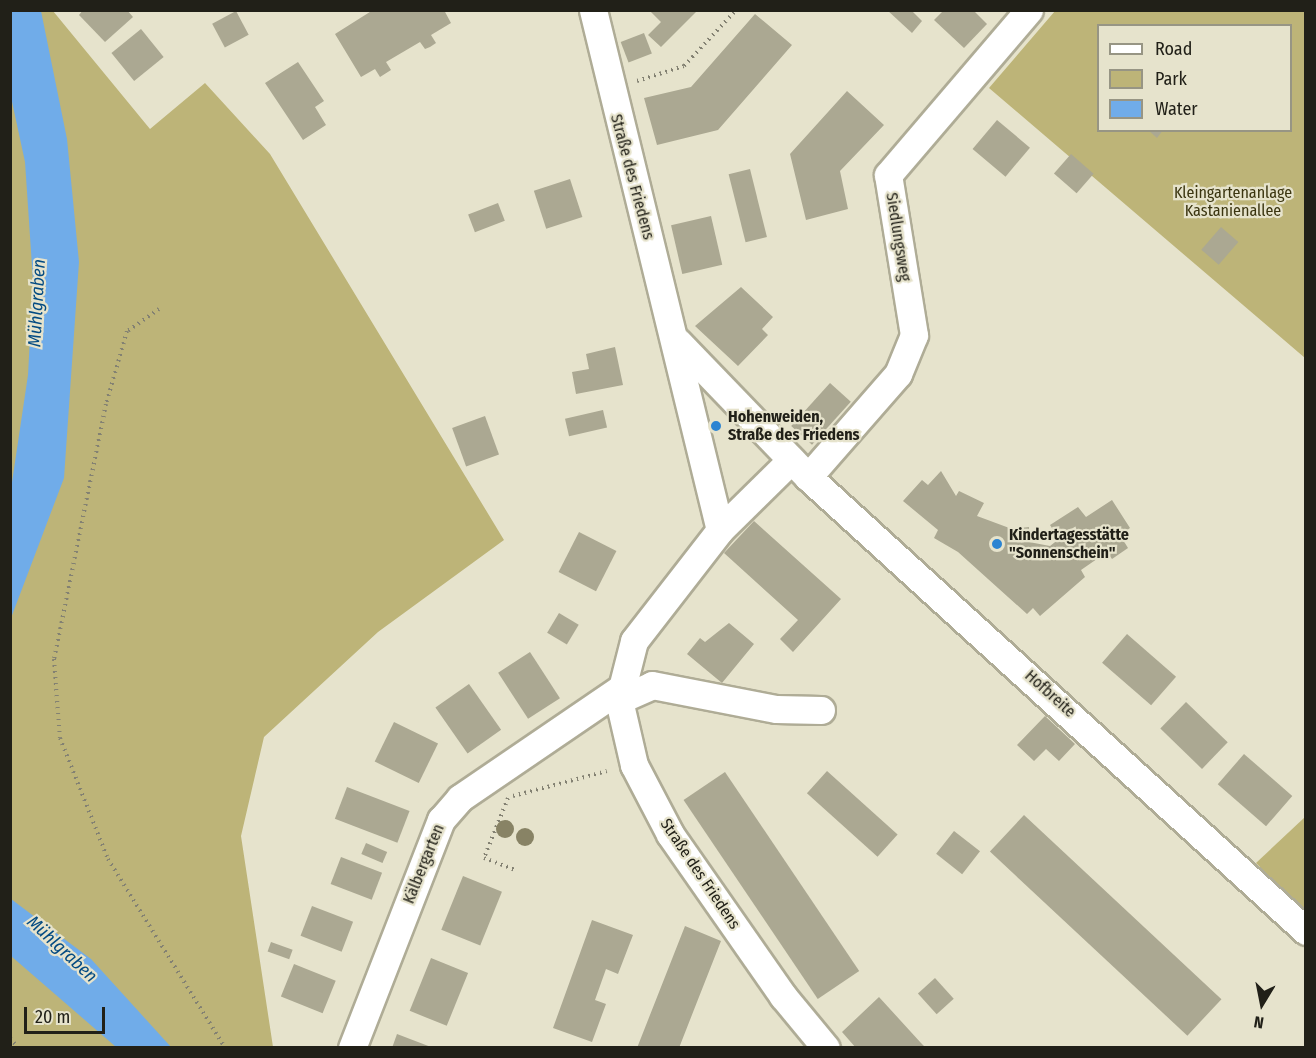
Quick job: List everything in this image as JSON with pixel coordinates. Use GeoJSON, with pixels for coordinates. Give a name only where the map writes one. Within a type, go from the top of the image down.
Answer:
{"type":"FeatureCollection","features":[{"type":"Feature","properties":{"kind":"street","name":"Straße des Friedens"},"geometry":{"type":"LineString","coordinates":[[593,10],[608,90],[677,341],[720,530]]}},
{"type":"Feature","properties":{"kind":"street","name":"Siedlungsweg"},"geometry":{"type":"LineString","coordinates":[[799,469],[898,374],[914,335],[888,174],[1029,10]]}},
{"type":"Feature","properties":{"kind":"street","name":"Straße des Friedens"},"geometry":{"type":"LineString","coordinates":[[677,341],[799,469],[720,530],[634,640],[620,694],[634,765],[670,834],[783,996],[826,1047]]}},
{"type":"Feature","properties":{"kind":"street","name":"Hofbreite"},"geometry":{"type":"LineString","coordinates":[[799,469],[1305,931]]}},
{"type":"Feature","properties":{"kind":"street","name":"Kälbergarten"},"geometry":{"type":"LineString","coordinates":[[352,1047],[441,820],[460,798],[620,694],[652,685],[776,709],[821,710]]}},
{"type":"Feature","properties":{"kind":"path"},"geometry":{"type":"LineString","coordinates":[[608,90],[684,66],[735,10]]}},
{"type":"Feature","properties":{"kind":"path"},"geometry":{"type":"LineString","coordinates":[[159,309],[127,331],[106,404],[54,659],[60,738],[108,859],[225,1047]]}},
{"type":"Feature","properties":{"kind":"path"},"geometry":{"type":"LineString","coordinates":[[501,800],[634,765]]}},
{"type":"Feature","properties":{"kind":"path"},"geometry":{"type":"LineString","coordinates":[[508,798],[484,858],[516,870]]}},
{"type":"Feature","properties":{"kind":"path"},"geometry":{"type":"LineString","coordinates":[[10,1038],[18,1047]]}},
{"type":"Feature","properties":{"kind":"green space"},"geometry":{"type":"Polygon","coordinates":[[[10,11],[53,11],[150,129],[205,83],[270,154],[504,540],[378,632],[264,737],[241,836],[273,1047],[11,1047],[10,11]]]}},
{"type":"Feature","properties":{"kind":"green space","name":"Kleingartenanlage Kastanienallee"},"geometry":{"type":"Polygon","coordinates":[[[1055,11],[1305,11],[1305,358],[989,88],[1055,11]]]}},
{"type":"Feature","properties":{"kind":"green space"},"geometry":{"type":"Polygon","coordinates":[[[1305,817],[1305,913],[1256,863],[1305,817]]]}},
{"type":"Feature","properties":{"kind":"water","name":"Mühlgraben"},"geometry":{"type":"Polygon","coordinates":[[[11,10],[41,11],[67,139],[79,262],[64,478],[11,618],[11,489],[28,375],[33,281],[25,162],[11,97],[11,10]]]}},
{"type":"Feature","properties":{"kind":"water","name":"Mühlgraben"},"geometry":{"type":"Polygon","coordinates":[[[11,899],[91,959],[171,1047],[116,1047],[11,956],[11,899]]]}},
{"type":"Feature","properties":{"kind":"building"},"geometry":{"type":"Polygon","coordinates":[[[83,10],[127,10],[133,17],[105,42],[79,15],[83,10]]]}},
{"type":"Feature","properties":{"kind":"building"},"geometry":{"type":"Polygon","coordinates":[[[373,10],[444,10],[451,23],[431,35],[436,43],[430,47],[425,49],[420,42],[386,62],[391,70],[380,77],[375,69],[361,77],[335,34],[373,10]]]}},
{"type":"Feature","properties":{"kind":"building"},"geometry":{"type":"Polygon","coordinates":[[[649,10],[698,10],[661,47],[648,35],[661,22],[649,10]]]}},
{"type":"Feature","properties":{"kind":"building"},"geometry":{"type":"Polygon","coordinates":[[[887,10],[911,10],[922,21],[912,33],[887,10]]]}},
{"type":"Feature","properties":{"kind":"building"},"geometry":{"type":"Polygon","coordinates":[[[944,10],[973,10],[987,24],[964,48],[934,20],[944,10]]]}},
{"type":"Feature","properties":{"kind":"building"},"geometry":{"type":"Polygon","coordinates":[[[236,11],[249,35],[225,48],[212,24],[236,11]]]}},
{"type":"Feature","properties":{"kind":"building"},"geometry":{"type":"Polygon","coordinates":[[[755,14],[792,45],[718,130],[657,145],[644,98],[691,87],[755,14]]]}},
{"type":"Feature","properties":{"kind":"building"},"geometry":{"type":"Polygon","coordinates":[[[141,29],[164,57],[134,81],[111,53],[141,29]]]}},
{"type":"Feature","properties":{"kind":"building"},"geometry":{"type":"Polygon","coordinates":[[[644,33],[652,54],[629,62],[621,42],[644,33]]]}},
{"type":"Feature","properties":{"kind":"building"},"geometry":{"type":"Polygon","coordinates":[[[298,62],[324,101],[315,107],[326,125],[303,140],[265,83],[298,62]]]}},
{"type":"Feature","properties":{"kind":"building"},"geometry":{"type":"Polygon","coordinates":[[[847,91],[884,125],[840,171],[848,209],[806,220],[790,154],[847,91]]]}},
{"type":"Feature","properties":{"kind":"building"},"geometry":{"type":"Polygon","coordinates":[[[997,120],[1030,148],[1006,177],[973,149],[997,120]]]}},
{"type":"Feature","properties":{"kind":"building"},"geometry":{"type":"Polygon","coordinates":[[[1150,132],[1162,132],[1157,138],[1150,132]]]}},
{"type":"Feature","properties":{"kind":"building"},"geometry":{"type":"Polygon","coordinates":[[[1071,154],[1094,174],[1077,193],[1054,174],[1071,154]]]}},
{"type":"Feature","properties":{"kind":"building"},"geometry":{"type":"Polygon","coordinates":[[[750,169],[767,237],[746,242],[729,174],[750,169]]]}},
{"type":"Feature","properties":{"kind":"building"},"geometry":{"type":"Polygon","coordinates":[[[570,179],[582,217],[546,229],[534,191],[570,179]]]}},
{"type":"Feature","properties":{"kind":"building"},"geometry":{"type":"Polygon","coordinates":[[[498,203],[505,221],[475,232],[468,214],[498,203]]]}},
{"type":"Feature","properties":{"kind":"building"},"geometry":{"type":"Polygon","coordinates":[[[711,216],[722,265],[682,274],[671,225],[711,216]]]}},
{"type":"Feature","properties":{"kind":"building"},"geometry":{"type":"Polygon","coordinates":[[[1221,227],[1238,242],[1219,265],[1201,250],[1221,227]]]}},
{"type":"Feature","properties":{"kind":"building"},"geometry":{"type":"Polygon","coordinates":[[[741,287],[773,317],[762,329],[768,335],[738,366],[695,326],[741,287]]]}},
{"type":"Feature","properties":{"kind":"building"},"geometry":{"type":"Polygon","coordinates":[[[615,347],[623,385],[576,394],[572,372],[589,369],[586,354],[615,347]]]}},
{"type":"Feature","properties":{"kind":"building"},"geometry":{"type":"Polygon","coordinates":[[[830,383],[851,402],[812,445],[791,426],[830,383]]]}},
{"type":"Feature","properties":{"kind":"building"},"geometry":{"type":"Polygon","coordinates":[[[603,410],[607,428],[569,436],[565,419],[603,410]]]}},
{"type":"Feature","properties":{"kind":"building"},"geometry":{"type":"Polygon","coordinates":[[[485,416],[499,455],[466,466],[452,428],[485,416]]]}},
{"type":"Feature","properties":{"kind":"building","name":"Kindertagesstätte \"Sonnenschein\""},"geometry":{"type":"Polygon","coordinates":[[[941,471],[956,496],[959,491],[984,503],[977,516],[1012,529],[1029,527],[1029,542],[1050,546],[1059,539],[1050,525],[1078,507],[1086,517],[1112,500],[1130,528],[1120,535],[1128,548],[1112,559],[1107,552],[1081,570],[1085,577],[1040,616],[1033,608],[1027,614],[958,552],[934,538],[938,530],[903,501],[922,480],[928,485],[941,471]]]}},
{"type":"Feature","properties":{"kind":"building"},"geometry":{"type":"Polygon","coordinates":[[[754,521],[841,599],[793,652],[780,639],[798,620],[724,553],[754,521]]]}},
{"type":"Feature","properties":{"kind":"building"},"geometry":{"type":"Polygon","coordinates":[[[579,532],[616,551],[596,591],[559,572],[579,532]]]}},
{"type":"Feature","properties":{"kind":"building"},"geometry":{"type":"Polygon","coordinates":[[[559,613],[579,625],[567,645],[547,633],[559,613]]]}},
{"type":"Feature","properties":{"kind":"building"},"geometry":{"type":"Polygon","coordinates":[[[729,623],[754,644],[722,683],[687,654],[700,638],[705,642],[729,623]]]}},
{"type":"Feature","properties":{"kind":"building"},"geometry":{"type":"Polygon","coordinates":[[[1127,634],[1176,677],[1151,705],[1102,663],[1127,634]]]}},
{"type":"Feature","properties":{"kind":"building"},"geometry":{"type":"Polygon","coordinates":[[[530,652],[560,698],[528,719],[498,673],[530,652]]]}},
{"type":"Feature","properties":{"kind":"building"},"geometry":{"type":"Polygon","coordinates":[[[469,684],[501,730],[468,753],[435,708],[469,684]]]}},
{"type":"Feature","properties":{"kind":"building"},"geometry":{"type":"Polygon","coordinates":[[[1186,702],[1228,742],[1202,769],[1160,729],[1186,702]]]}},
{"type":"Feature","properties":{"kind":"building"},"geometry":{"type":"Polygon","coordinates":[[[1045,716],[1075,744],[1059,761],[1046,749],[1034,761],[1017,745],[1045,716]]]}},
{"type":"Feature","properties":{"kind":"building"},"geometry":{"type":"Polygon","coordinates":[[[394,722],[438,743],[419,783],[375,762],[394,722]]]}},
{"type":"Feature","properties":{"kind":"building"},"geometry":{"type":"Polygon","coordinates":[[[1244,754],[1292,796],[1266,826],[1218,784],[1244,754]]]}},
{"type":"Feature","properties":{"kind":"building"},"geometry":{"type":"Polygon","coordinates":[[[827,771],[898,835],[878,857],[807,793],[827,771]]]}},
{"type":"Feature","properties":{"kind":"building"},"geometry":{"type":"Polygon","coordinates":[[[725,772],[859,971],[818,999],[684,800],[725,772]]]}},
{"type":"Feature","properties":{"kind":"building"},"geometry":{"type":"Polygon","coordinates":[[[347,787],[410,811],[397,843],[335,819],[347,787]]]}},
{"type":"Feature","properties":{"kind":"building"},"geometry":{"type":"Polygon","coordinates":[[[1024,815],[1221,999],[1187,1036],[990,852],[1024,815]]]}},
{"type":"Feature","properties":{"kind":"building"},"geometry":{"type":"Polygon","coordinates":[[[954,831],[980,851],[962,874],[936,854],[954,831]]]}},
{"type":"Feature","properties":{"kind":"building"},"geometry":{"type":"Polygon","coordinates":[[[366,843],[387,852],[382,863],[361,854],[366,843]]]}},
{"type":"Feature","properties":{"kind":"building"},"geometry":{"type":"Polygon","coordinates":[[[341,857],[382,873],[372,900],[331,884],[341,857]]]}},
{"type":"Feature","properties":{"kind":"building"},"geometry":{"type":"Polygon","coordinates":[[[463,876],[502,892],[480,946],[441,930],[463,876]]]}},
{"type":"Feature","properties":{"kind":"building"},"geometry":{"type":"Polygon","coordinates":[[[312,906],[353,922],[342,952],[301,936],[312,906]]]}},
{"type":"Feature","properties":{"kind":"building"},"geometry":{"type":"Polygon","coordinates":[[[592,920],[633,935],[618,974],[606,969],[595,1000],[606,1004],[592,1042],[553,1028],[592,920]]]}},
{"type":"Feature","properties":{"kind":"building"},"geometry":{"type":"Polygon","coordinates":[[[685,926],[721,941],[679,1048],[637,1048],[685,926]]]}},
{"type":"Feature","properties":{"kind":"building"},"geometry":{"type":"Polygon","coordinates":[[[271,942],[293,950],[289,959],[268,951],[271,942]]]}},
{"type":"Feature","properties":{"kind":"building"},"geometry":{"type":"Polygon","coordinates":[[[431,958],[468,973],[447,1026],[410,1011],[431,958]]]}},
{"type":"Feature","properties":{"kind":"building"},"geometry":{"type":"Polygon","coordinates":[[[294,964],[336,981],[323,1013],[281,996],[294,964]]]}},
{"type":"Feature","properties":{"kind":"building"},"geometry":{"type":"Polygon","coordinates":[[[935,978],[954,999],[937,1014],[918,993],[935,978]]]}},
{"type":"Feature","properties":{"kind":"building"},"geometry":{"type":"Polygon","coordinates":[[[879,997],[926,1048],[856,1048],[842,1032],[879,997]]]}},
{"type":"Feature","properties":{"kind":"building"},"geometry":{"type":"Polygon","coordinates":[[[397,1034],[431,1047],[431,1048],[392,1048],[397,1034]]]}},
{"type":"Feature","properties":{"kind":"place","name":"Hohenweiden, Straße des Friedens"},"geometry":{"type":"Point","coordinates":[716,426]}},
{"type":"Feature","properties":{"kind":"place","name":"Kindertagesstätte \"Sonnenschein\""},"geometry":{"type":"Point","coordinates":[997,544]}}]}
